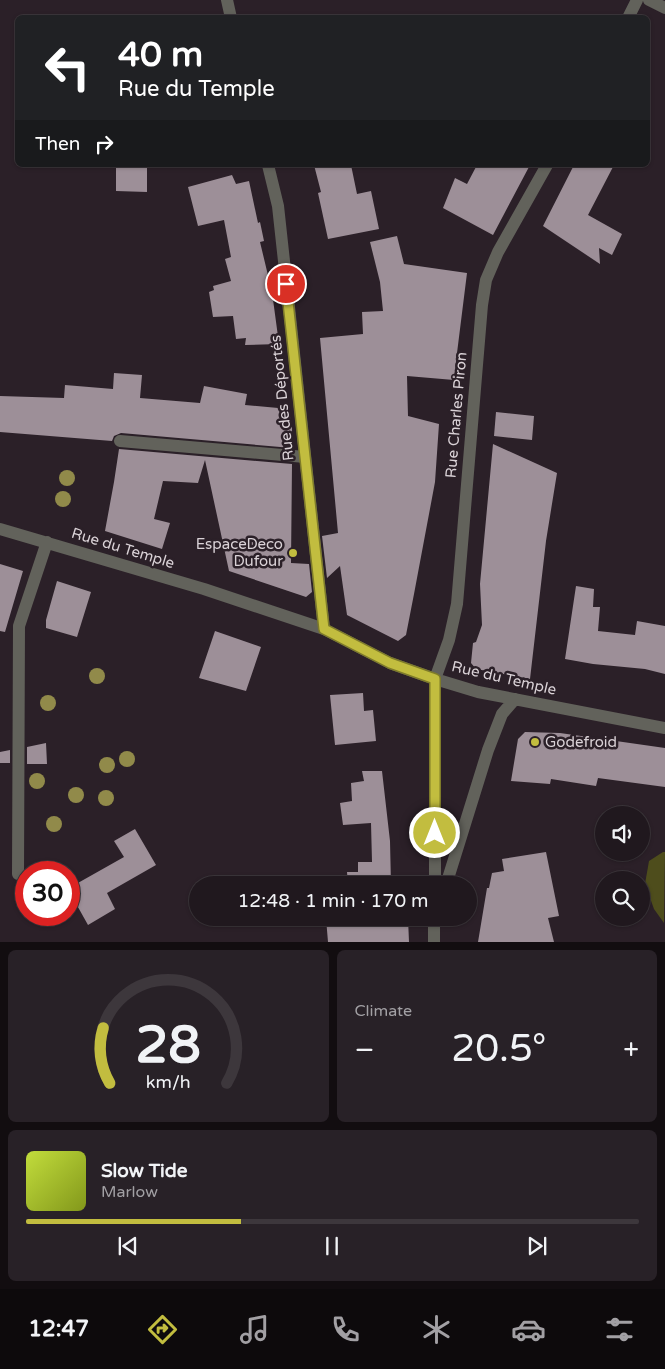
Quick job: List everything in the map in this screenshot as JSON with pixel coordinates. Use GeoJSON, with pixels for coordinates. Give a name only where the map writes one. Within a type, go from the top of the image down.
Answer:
{"type":"FeatureCollection","features":[{"type":"Feature","properties":{"kind":"street"},"geometry":{"type":"LineString","coordinates":[[227,0],[230,15]]}},
{"type":"Feature","properties":{"kind":"street"},"geometry":{"type":"LineString","coordinates":[[630,15],[637,0]]}},
{"type":"Feature","properties":{"kind":"street"},"geometry":{"type":"LineString","coordinates":[[650,0],[665,8]]}},
{"type":"Feature","properties":{"kind":"street","name":"Rue des Déportés"},"geometry":{"type":"LineString","coordinates":[[268,167],[278,206],[324,629]]}},
{"type":"Feature","properties":{"kind":"street","name":"Rue Charles Piron"},"geometry":{"type":"LineString","coordinates":[[435,876],[435,679],[449,640],[457,604],[481,315],[486,280],[498,252],[546,167]]}},
{"type":"Feature","properties":{"kind":"street"},"geometry":{"type":"LineString","coordinates":[[120,440],[305,457]]}},
{"type":"Feature","properties":{"kind":"street","name":"Rue du Temple"},"geometry":{"type":"LineString","coordinates":[[0,529],[204,589],[324,629],[390,663],[478,692],[665,728]]}},
{"type":"Feature","properties":{"kind":"street"},"geometry":{"type":"LineString","coordinates":[[18,861],[19,626],[47,542]]}},
{"type":"Feature","properties":{"kind":"street"},"geometry":{"type":"LineString","coordinates":[[449,876],[488,750],[502,714],[515,699]]}},
{"type":"Feature","properties":{"kind":"street"},"geometry":{"type":"LineString","coordinates":[[434,942],[435,926]]}},
{"type":"Feature","properties":{"kind":"shaded area"},"geometry":{"type":"Polygon","coordinates":[[[665,852],[664,923],[654,909],[650,898],[650,871],[647,871],[650,860],[665,852]]]}},
{"type":"Feature","properties":{"kind":"building"},"geometry":{"type":"Polygon","coordinates":[[[116,167],[147,167],[147,192],[116,191],[116,167]]]}},
{"type":"Feature","properties":{"kind":"building"},"geometry":{"type":"Polygon","coordinates":[[[315,167],[351,167],[357,194],[371,191],[379,229],[328,239],[318,193],[321,192],[315,167]]]}},
{"type":"Feature","properties":{"kind":"building"},"geometry":{"type":"Polygon","coordinates":[[[476,167],[529,167],[493,235],[443,208],[455,178],[467,184],[476,167]]]}},
{"type":"Feature","properties":{"kind":"building"},"geometry":{"type":"Polygon","coordinates":[[[573,167],[613,167],[588,215],[622,234],[612,255],[599,248],[600,264],[543,226],[573,167]]]}},
{"type":"Feature","properties":{"kind":"building"},"geometry":{"type":"Polygon","coordinates":[[[232,175],[236,184],[249,181],[264,241],[260,242],[272,292],[279,344],[245,345],[246,338],[236,339],[233,316],[213,317],[209,292],[214,290],[213,286],[231,281],[225,259],[231,257],[224,220],[198,226],[188,187],[232,175]]]}},
{"type":"Feature","properties":{"kind":"building"},"geometry":{"type":"Polygon","coordinates":[[[397,236],[404,264],[467,273],[454,380],[407,376],[408,416],[439,424],[435,482],[414,594],[406,635],[398,641],[347,615],[340,566],[327,578],[322,536],[338,533],[320,338],[363,334],[362,312],[383,311],[380,282],[370,242],[397,236]]]}},
{"type":"Feature","properties":{"kind":"building"},"geometry":{"type":"Polygon","coordinates":[[[114,373],[142,375],[140,398],[200,403],[204,386],[247,394],[245,405],[289,409],[292,426],[292,448],[121,433],[114,436],[112,441],[0,432],[0,396],[64,398],[65,385],[113,389],[114,373]]]}},
{"type":"Feature","properties":{"kind":"building"},"geometry":{"type":"Polygon","coordinates":[[[496,412],[534,416],[532,440],[494,436],[496,412]]]}},
{"type":"Feature","properties":{"kind":"building"},"geometry":{"type":"Polygon","coordinates":[[[493,444],[557,473],[546,541],[530,679],[476,669],[471,663],[473,643],[476,642],[482,625],[480,584],[493,444]]]}},
{"type":"Feature","properties":{"kind":"building"},"geometry":{"type":"Polygon","coordinates":[[[119,449],[292,464],[291,563],[309,564],[312,592],[306,597],[229,571],[205,460],[198,483],[163,481],[154,519],[170,523],[162,549],[105,531],[119,449]]]}},
{"type":"Feature","properties":{"kind":"building"},"geometry":{"type":"Polygon","coordinates":[[[0,564],[23,571],[5,632],[0,631],[0,564]]]}},
{"type":"Feature","properties":{"kind":"building"},"geometry":{"type":"Polygon","coordinates":[[[57,581],[91,592],[77,637],[46,628],[46,620],[57,581]]]}},
{"type":"Feature","properties":{"kind":"building"},"geometry":{"type":"Polygon","coordinates":[[[576,586],[594,589],[593,607],[600,607],[598,631],[635,635],[637,621],[665,626],[665,674],[645,669],[565,659],[576,586]]]}},
{"type":"Feature","properties":{"kind":"building"},"geometry":{"type":"Polygon","coordinates":[[[215,631],[261,647],[246,691],[199,678],[215,631]]]}},
{"type":"Feature","properties":{"kind":"building"},"geometry":{"type":"Polygon","coordinates":[[[363,693],[364,711],[373,710],[376,741],[335,745],[330,695],[363,693]]]}},
{"type":"Feature","properties":{"kind":"building"},"geometry":{"type":"Polygon","coordinates":[[[525,732],[560,733],[665,748],[665,787],[598,778],[596,786],[551,779],[550,784],[511,781],[518,739],[525,732]]]}},
{"type":"Feature","properties":{"kind":"building"},"geometry":{"type":"Polygon","coordinates":[[[46,743],[47,764],[27,764],[27,747],[46,743]]]}},
{"type":"Feature","properties":{"kind":"building"},"geometry":{"type":"Polygon","coordinates":[[[10,750],[10,763],[0,763],[0,752],[10,750]]]}},
{"type":"Feature","properties":{"kind":"building"},"geometry":{"type":"Polygon","coordinates":[[[362,771],[382,771],[390,841],[391,876],[347,876],[347,872],[358,872],[358,862],[372,862],[371,823],[343,825],[340,803],[352,801],[351,783],[364,781],[362,771]]]}},
{"type":"Feature","properties":{"kind":"building"},"geometry":{"type":"Polygon","coordinates":[[[135,829],[156,865],[107,893],[115,909],[88,925],[80,911],[80,882],[124,857],[114,841],[135,829]]]}},
{"type":"Feature","properties":{"kind":"building"},"geometry":{"type":"Polygon","coordinates":[[[546,852],[559,916],[548,918],[554,942],[478,942],[487,888],[489,888],[492,873],[504,871],[502,859],[546,852]]]}},
{"type":"Feature","properties":{"kind":"building"},"geometry":{"type":"Polygon","coordinates":[[[327,926],[408,926],[409,942],[328,942],[327,926]]]}},
{"type":"Feature","properties":{"kind":"place","name":"EspaceDeco Dufour"},"geometry":{"type":"Point","coordinates":[293,553]}},
{"type":"Feature","properties":{"kind":"place","name":"Godefroid"},"geometry":{"type":"Point","coordinates":[535,742]}},
{"type":"Feature","properties":{"kind":"route"},"geometry":{"type":"LineString","coordinates":[[286,284],[324,629],[390,663],[435,679],[435,833]]}}]}
